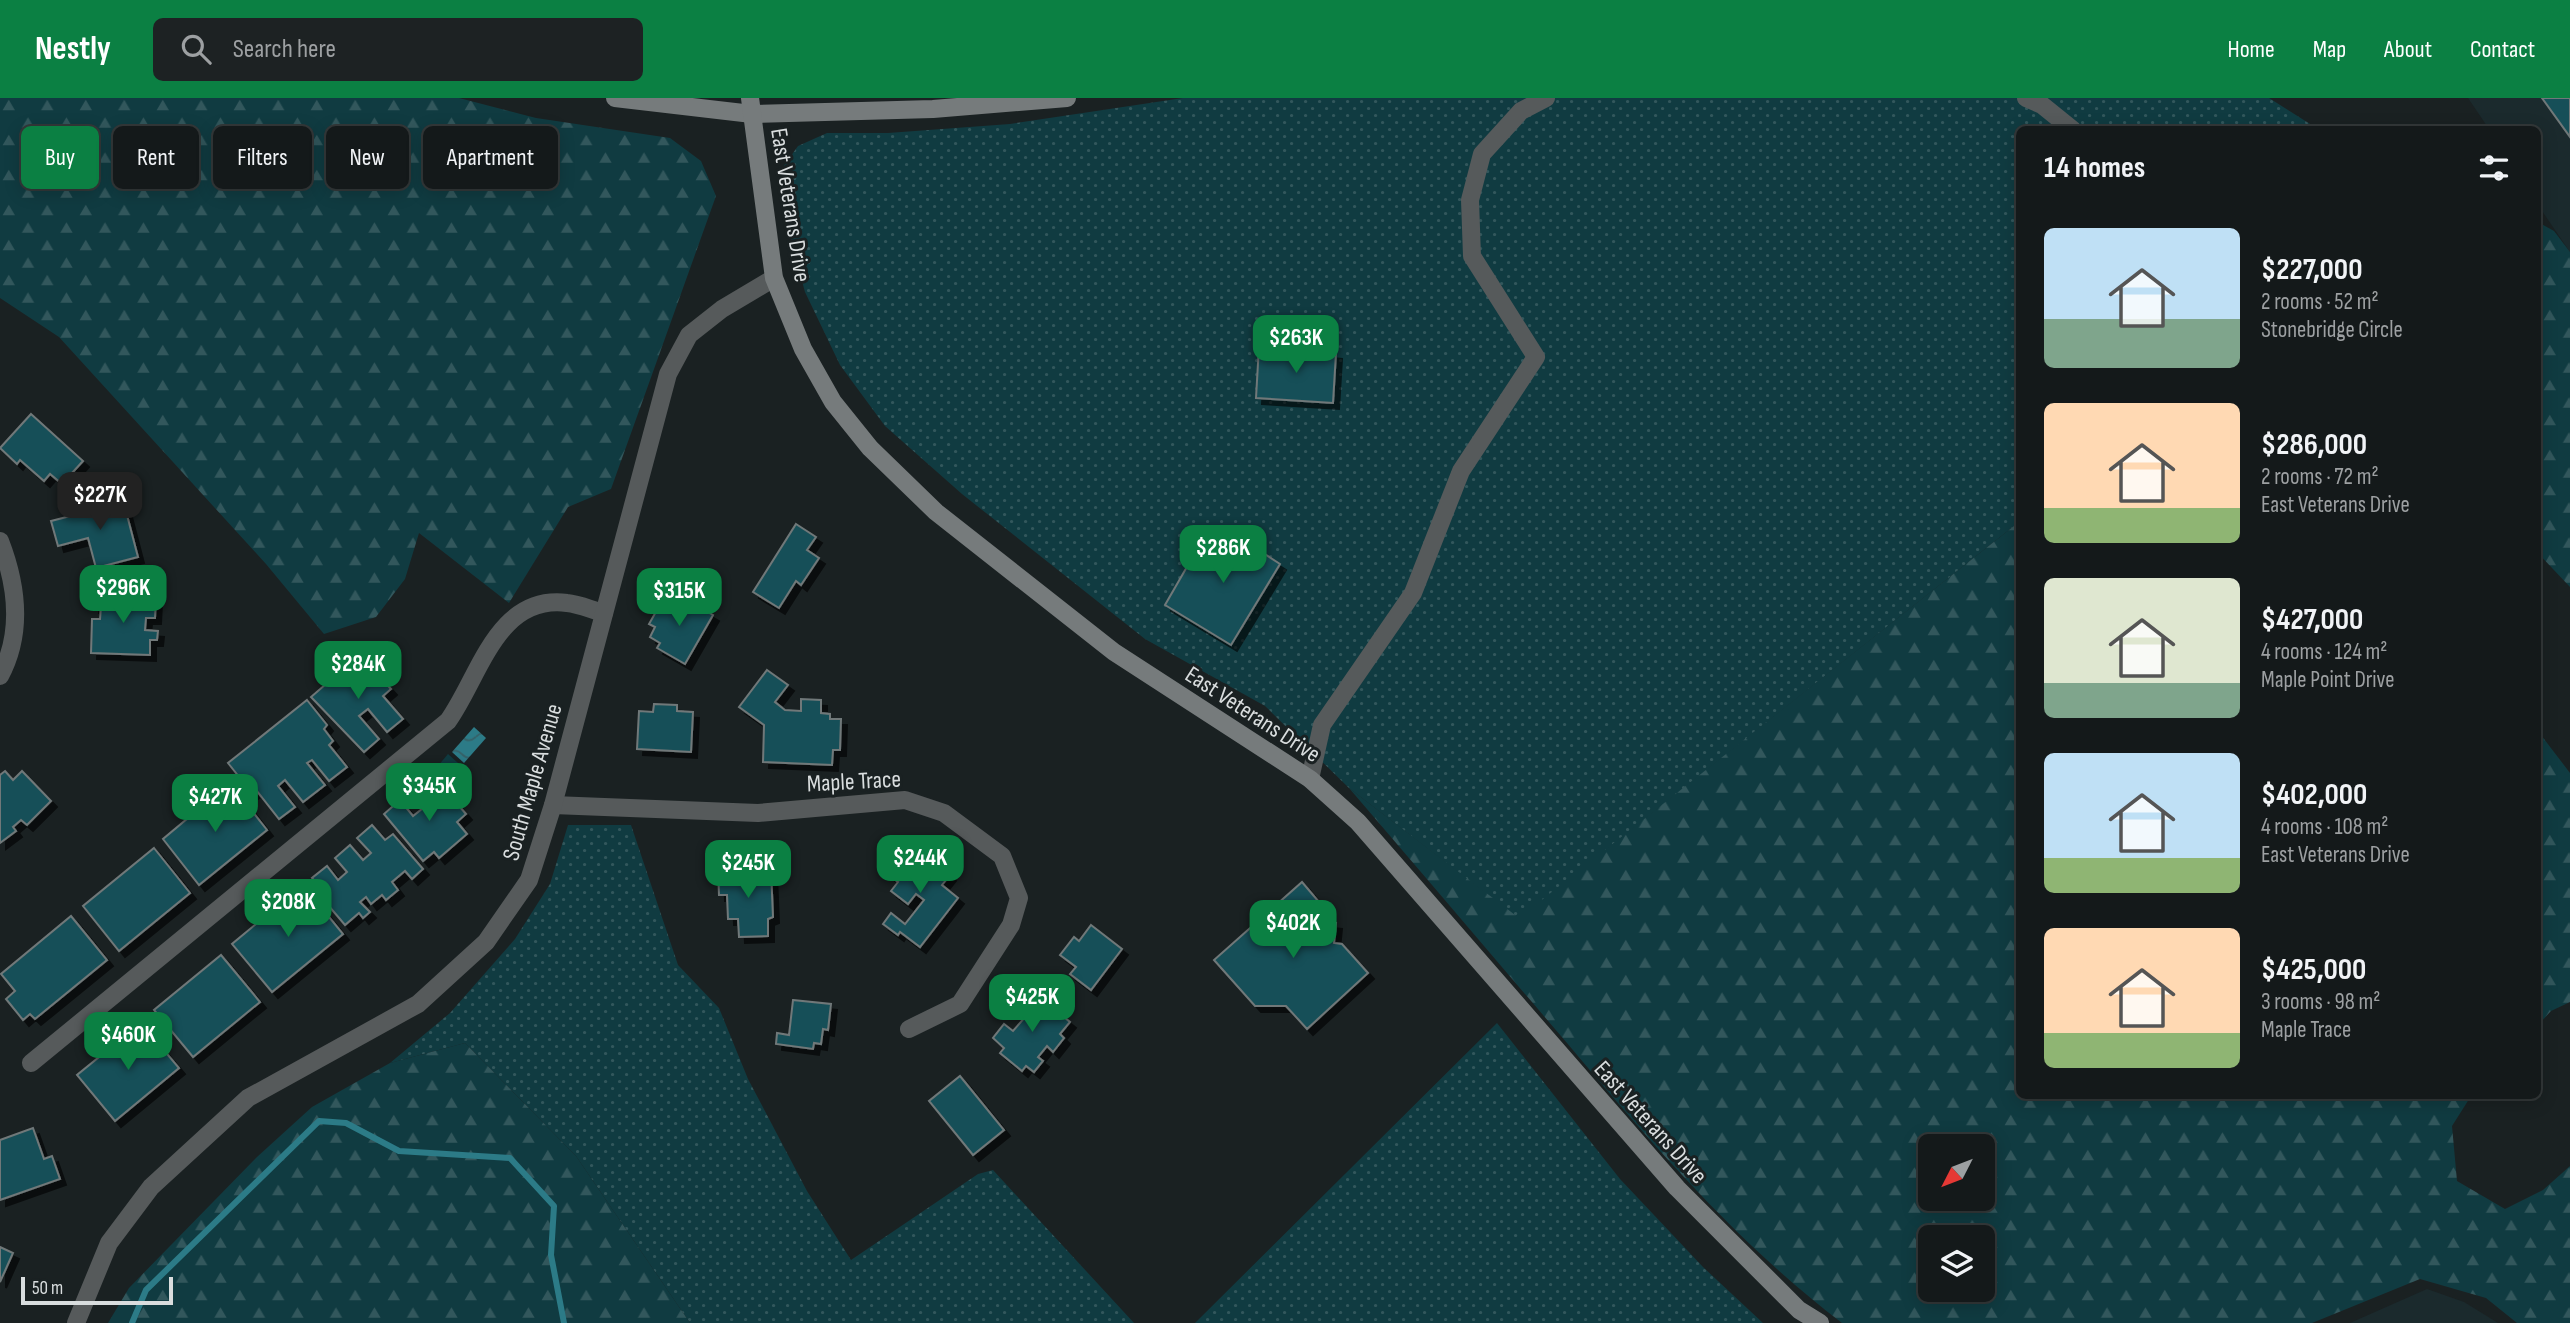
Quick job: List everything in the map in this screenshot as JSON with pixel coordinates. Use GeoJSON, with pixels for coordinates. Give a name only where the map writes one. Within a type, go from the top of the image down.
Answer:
{"type":"FeatureCollection","features":[{"type":"Feature","properties":{"kind":"street"},"geometry":{"type":"LineString","coordinates":[[615,98],[751,106],[933,109],[1066,98]]}},
{"type":"Feature","properties":{"kind":"street"},"geometry":{"type":"LineString","coordinates":[[1310,779],[1322,725],[1413,593],[1461,471],[1536,357],[1472,256],[1470,200],[1482,154],[1521,111],[1546,98]]}},
{"type":"Feature","properties":{"kind":"street"},"geometry":{"type":"LineString","coordinates":[[2026,98],[2042,105],[2068,126]]}},
{"type":"Feature","properties":{"kind":"street","name":"East Veterans Drive"},"geometry":{"type":"LineString","coordinates":[[751,106],[774,278],[803,349],[833,402],[870,448],[936,512],[1114,652],[1310,779],[1358,822],[1677,1188],[1799,1310],[1820,1323]]}},
{"type":"Feature","properties":{"kind":"street","name":"South Maple Avenue"},"geometry":{"type":"LineString","coordinates":[[76,1323],[109,1243],[151,1187],[248,1098],[418,1004],[486,942],[529,880],[553,805],[668,374],[689,335],[722,309],[774,278]]}},
{"type":"Feature","properties":{"kind":"street"},"geometry":{"type":"LineString","coordinates":[[0,541],[9,563],[16,616],[13,642],[0,676]]}},
{"type":"Feature","properties":{"kind":"street"},"geometry":{"type":"LineString","coordinates":[[31,1063],[448,721],[465,697],[496,635],[515,615],[543,603],[567,603],[604,613]]}},
{"type":"Feature","properties":{"kind":"street","name":"Maple Trace"},"geometry":{"type":"LineString","coordinates":[[553,805],[758,813],[905,800],[944,813],[1002,856],[1018,898],[1011,925],[960,1004],[909,1029]]}},
{"type":"Feature","properties":{"kind":"shaded area"},"geometry":{"type":"Polygon","coordinates":[[[2468,98],[2570,98],[2570,252],[2541,209],[2541,126],[2487,126],[2468,98]]]}},
{"type":"Feature","properties":{"kind":"shaded area"},"geometry":{"type":"Polygon","coordinates":[[[2427,1289],[2464,1302],[2498,1323],[2350,1323],[2427,1289]]]}},
{"type":"Feature","properties":{"kind":"green space"},"geometry":{"type":"Polygon","coordinates":[[[0,98],[459,98],[536,118],[670,138],[701,161],[716,196],[611,489],[568,507],[509,603],[419,533],[405,579],[376,617],[324,634],[266,564],[59,337],[0,298],[0,98]]]}},
{"type":"Feature","properties":{"kind":"green space"},"geometry":{"type":"Polygon","coordinates":[[[1183,98],[2269,98],[2313,126],[2016,126],[2016,524],[1519,919],[1349,788],[1265,706],[1145,639],[962,494],[885,426],[840,365],[805,292],[783,210],[778,174],[798,146],[827,133],[888,133],[1010,124],[1183,98]]]}},
{"type":"Feature","properties":{"kind":"green space"},"geometry":{"type":"Polygon","coordinates":[[[2541,224],[2554,231],[2570,252],[2570,587],[2541,556],[2541,224]]]}},
{"type":"Feature","properties":{"kind":"green space"},"geometry":{"type":"Polygon","coordinates":[[[2016,524],[2016,1099],[2469,1099],[2452,1126],[2457,1181],[2505,1209],[2543,1190],[2570,1166],[2570,1323],[2517,1323],[2486,1298],[2420,1279],[2312,1323],[1842,1323],[1803,1292],[1731,1226],[1663,1154],[1349,788],[1519,918],[2016,524]]]}},
{"type":"Feature","properties":{"kind":"green space"},"geometry":{"type":"Polygon","coordinates":[[[2541,735],[2570,773],[2570,1002],[2551,1011],[2541,1022],[2541,735]]]}},
{"type":"Feature","properties":{"kind":"green space"},"geometry":{"type":"Polygon","coordinates":[[[448,754],[467,771],[456,783],[437,767],[448,754]]]}},
{"type":"Feature","properties":{"kind":"green space"},"geometry":{"type":"Polygon","coordinates":[[[568,825],[631,825],[678,965],[719,1008],[748,1079],[807,1191],[851,1260],[978,1174],[993,1170],[1134,1323],[690,1323],[576,1156],[465,1043],[390,1063],[450,1013],[515,939],[550,884],[568,825]]]}},
{"type":"Feature","properties":{"kind":"green space"},"geometry":{"type":"Polygon","coordinates":[[[1497,1023],[1620,1179],[1703,1267],[1763,1323],[1195,1323],[1497,1023]]]}},
{"type":"Feature","properties":{"kind":"green space"},"geometry":{"type":"Polygon","coordinates":[[[465,1043],[576,1156],[690,1323],[108,1323],[129,1288],[257,1157],[312,1107],[390,1063],[465,1043]]]}},
{"type":"Feature","properties":{"kind":"water"},"geometry":{"type":"Polygon","coordinates":[[[474,727],[486,738],[464,763],[452,752],[474,727]]]}},
{"type":"Feature","properties":{"kind":"building"},"geometry":{"type":"Polygon","coordinates":[[[2542,98],[2570,98],[2570,137],[2542,98]]]}},
{"type":"Feature","properties":{"kind":"building"},"geometry":{"type":"Polygon","coordinates":[[[1259,346],[1336,353],[1333,403],[1256,398],[1259,346]]]}},
{"type":"Feature","properties":{"kind":"building"},"geometry":{"type":"Polygon","coordinates":[[[31,414],[83,461],[62,484],[50,474],[44,481],[20,460],[17,464],[0,448],[31,414]]]}},
{"type":"Feature","properties":{"kind":"building"},"geometry":{"type":"Polygon","coordinates":[[[122,496],[138,557],[96,568],[88,538],[58,546],[51,521],[90,511],[89,505],[122,496]]]}},
{"type":"Feature","properties":{"kind":"building"},"geometry":{"type":"Polygon","coordinates":[[[796,524],[816,537],[807,550],[819,558],[801,585],[796,581],[779,608],[753,592],[796,524]]]}},
{"type":"Feature","properties":{"kind":"building"},"geometry":{"type":"Polygon","coordinates":[[[1226,529],[1280,564],[1231,645],[1165,605],[1203,539],[1226,529]]]}},
{"type":"Feature","properties":{"kind":"building"},"geometry":{"type":"Polygon","coordinates":[[[94,595],[156,598],[155,618],[146,618],[145,630],[158,631],[157,640],[150,640],[150,655],[91,653],[92,619],[100,619],[101,607],[93,607],[94,595]]]}},
{"type":"Feature","properties":{"kind":"building"},"geometry":{"type":"Polygon","coordinates":[[[665,596],[683,607],[687,600],[713,615],[685,664],[657,648],[660,643],[650,637],[655,627],[649,624],[665,596]]]}},
{"type":"Feature","properties":{"kind":"building"},"geometry":{"type":"Polygon","coordinates":[[[364,651],[384,674],[380,677],[391,689],[383,696],[403,719],[387,732],[368,709],[359,716],[379,739],[364,752],[311,697],[364,651]]]}},
{"type":"Feature","properties":{"kind":"building"},"geometry":{"type":"Polygon","coordinates":[[[767,670],[788,685],[775,702],[785,710],[801,711],[801,699],[821,700],[821,713],[830,714],[830,719],[841,719],[840,750],[833,750],[832,765],[763,762],[764,725],[739,707],[767,670]]]}},
{"type":"Feature","properties":{"kind":"building"},"geometry":{"type":"Polygon","coordinates":[[[307,700],[327,725],[324,729],[333,741],[329,745],[347,767],[329,781],[312,760],[307,763],[325,785],[303,802],[285,780],[278,786],[295,807],[279,819],[256,790],[252,793],[228,763],[307,700]]]}},
{"type":"Feature","properties":{"kind":"building"},"geometry":{"type":"Polygon","coordinates":[[[654,704],[677,705],[677,711],[693,712],[691,752],[637,749],[639,711],[653,712],[654,704]]]}},
{"type":"Feature","properties":{"kind":"building"},"geometry":{"type":"Polygon","coordinates":[[[5,771],[13,780],[22,771],[51,801],[27,825],[21,820],[13,827],[16,831],[0,843],[0,775],[5,771]]]}},
{"type":"Feature","properties":{"kind":"building"},"geometry":{"type":"Polygon","coordinates":[[[230,783],[267,830],[199,885],[163,839],[230,783]]]}},
{"type":"Feature","properties":{"kind":"building"},"geometry":{"type":"Polygon","coordinates":[[[424,783],[438,800],[447,792],[466,814],[457,822],[467,834],[439,858],[434,852],[423,861],[384,814],[400,800],[413,816],[423,808],[411,794],[424,783]]]}},
{"type":"Feature","properties":{"kind":"building"},"geometry":{"type":"Polygon","coordinates":[[[372,825],[385,840],[393,834],[423,869],[412,879],[405,871],[392,882],[398,890],[386,900],[382,895],[371,904],[366,897],[360,902],[370,912],[363,918],[359,913],[345,925],[322,898],[326,894],[312,878],[327,866],[338,880],[347,872],[335,858],[350,845],[363,860],[371,853],[357,838],[372,825]]]}},
{"type":"Feature","properties":{"kind":"building"},"geometry":{"type":"Polygon","coordinates":[[[912,844],[950,875],[942,885],[958,898],[920,947],[900,932],[898,935],[883,924],[891,913],[905,924],[924,900],[916,894],[908,904],[891,891],[898,882],[888,874],[912,844]]]}},
{"type":"Feature","properties":{"kind":"building"},"geometry":{"type":"Polygon","coordinates":[[[154,848],[190,893],[119,951],[83,906],[154,848]]]}},
{"type":"Feature","properties":{"kind":"building"},"geometry":{"type":"Polygon","coordinates":[[[742,868],[742,875],[771,869],[773,917],[768,919],[768,936],[739,937],[738,919],[728,919],[727,895],[719,895],[718,869],[742,868]]]}},
{"type":"Feature","properties":{"kind":"building"},"geometry":{"type":"Polygon","coordinates":[[[1302,882],[1319,902],[1317,921],[1336,923],[1334,943],[1342,944],[1368,973],[1307,1029],[1286,1006],[1255,1006],[1214,960],[1302,882]]]}},
{"type":"Feature","properties":{"kind":"building"},"geometry":{"type":"Polygon","coordinates":[[[303,885],[343,934],[272,992],[232,944],[303,885]]]}},
{"type":"Feature","properties":{"kind":"building"},"geometry":{"type":"Polygon","coordinates":[[[71,916],[107,960],[35,1019],[30,1014],[23,1020],[6,999],[15,991],[1,974],[71,916]]]}},
{"type":"Feature","properties":{"kind":"building"},"geometry":{"type":"Polygon","coordinates":[[[1091,925],[1122,949],[1091,990],[1070,974],[1076,967],[1060,955],[1074,937],[1079,941],[1091,925]]]}},
{"type":"Feature","properties":{"kind":"building"},"geometry":{"type":"Polygon","coordinates":[[[221,955],[260,1002],[193,1057],[154,1010],[221,955]]]}},
{"type":"Feature","properties":{"kind":"building"},"geometry":{"type":"Polygon","coordinates":[[[1032,991],[1070,1022],[1060,1034],[1064,1038],[1053,1052],[1047,1046],[1038,1057],[1043,1061],[1034,1072],[1026,1066],[1022,1071],[1000,1053],[1004,1048],[993,1038],[1004,1024],[1013,1031],[1027,1015],[1018,1008],[1032,991]]]}},
{"type":"Feature","properties":{"kind":"building"},"geometry":{"type":"Polygon","coordinates":[[[793,1000],[831,1004],[828,1030],[823,1029],[821,1044],[814,1043],[813,1049],[776,1044],[777,1033],[789,1035],[793,1000]]]}},
{"type":"Feature","properties":{"kind":"building"},"geometry":{"type":"Polygon","coordinates":[[[141,1023],[179,1068],[115,1121],[77,1075],[141,1023]]]}},
{"type":"Feature","properties":{"kind":"building"},"geometry":{"type":"Polygon","coordinates":[[[960,1076],[1004,1130],[973,1155],[929,1101],[960,1076]]]}},
{"type":"Feature","properties":{"kind":"building"},"geometry":{"type":"Polygon","coordinates":[[[33,1128],[44,1159],[52,1156],[60,1179],[0,1200],[0,1140],[33,1128]]]}},
{"type":"Feature","properties":{"kind":"building"},"geometry":{"type":"Polygon","coordinates":[[[0,1247],[13,1253],[0,1282],[0,1247]]]}},
{"type":"Feature","properties":{"kind":"waterway"},"geometry":{"type":"LineString","coordinates":[[132,1323],[146,1290],[319,1121],[346,1123],[399,1151],[510,1158],[554,1206],[551,1255],[564,1323]]}}]}
